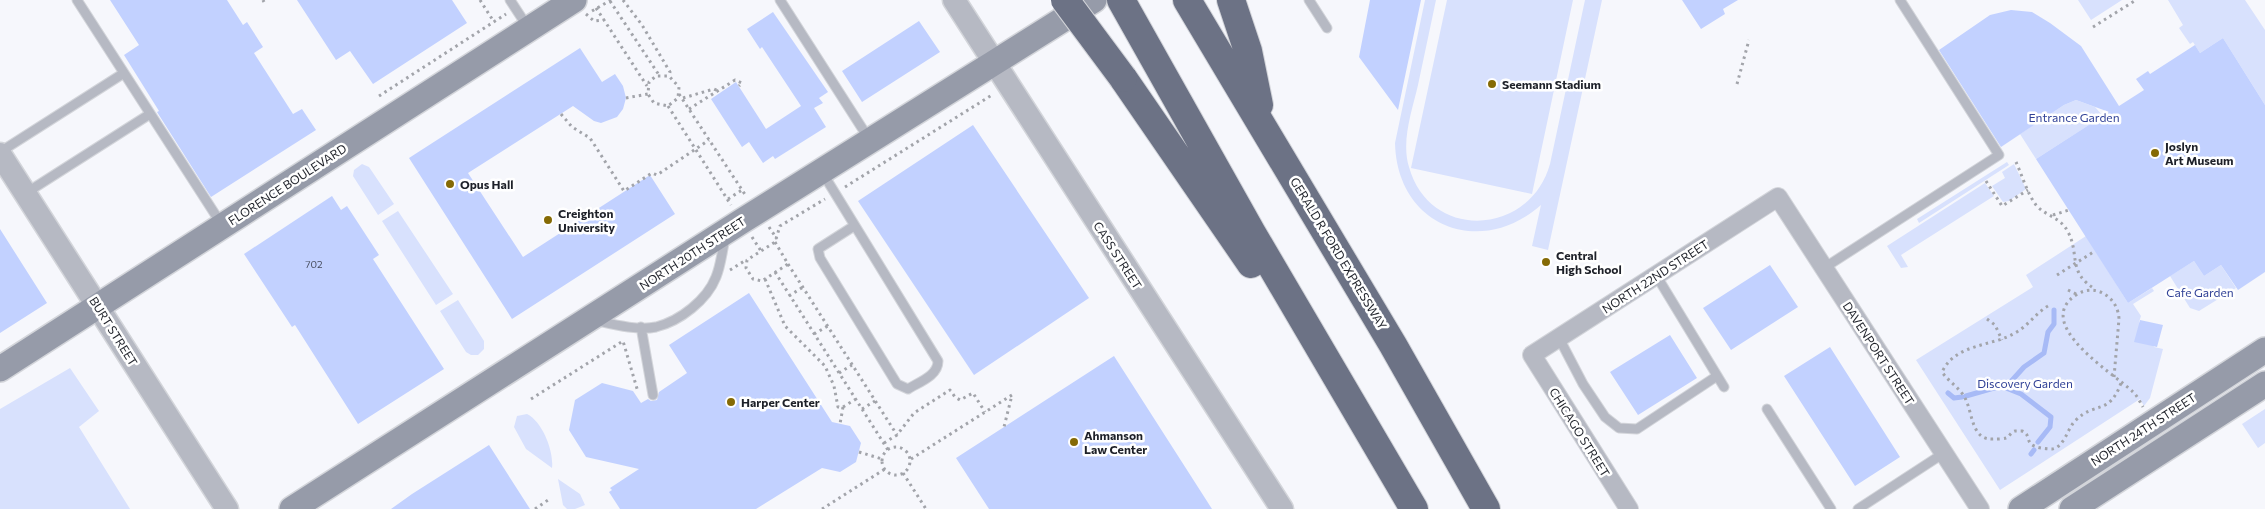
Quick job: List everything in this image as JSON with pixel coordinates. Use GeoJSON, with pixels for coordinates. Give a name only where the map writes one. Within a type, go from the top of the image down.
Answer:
{"type":"FeatureCollection","features":[{"type":"Feature","properties":{"kind":"highway"},"geometry":{"type":"LineString","coordinates":[[1065,0],[1123,78],[1390,470]]}},
{"type":"Feature","properties":{"kind":"highway"},"geometry":{"type":"LineString","coordinates":[[1121,0],[1414,509]]}},
{"type":"Feature","properties":{"kind":"highway","name":"GERALD R FORD EXPRESSWAY"},"geometry":{"type":"LineString","coordinates":[[1187,0],[1264,126],[1486,509]]}},
{"type":"Feature","properties":{"kind":"highway"},"geometry":{"type":"LineString","coordinates":[[1234,10],[1248,51],[1264,126]]}},
{"type":"Feature","properties":{"kind":"main road","name":"NORTH 20TH STREET"},"geometry":{"type":"LineString","coordinates":[[292,509],[742,221],[1094,0]]}},
{"type":"Feature","properties":{"kind":"main road","name":"FLORENCE BOULEVARD"},"geometry":{"type":"LineString","coordinates":[[0,369],[529,29],[585,4]]}},
{"type":"Feature","properties":{"kind":"main road","name":"NORTH 24TH STREET"},"geometry":{"type":"LineString","coordinates":[[2021,509],[2265,350]]}},
{"type":"Feature","properties":{"kind":"main road"},"geometry":{"type":"LineString","coordinates":[[2072,509],[2265,384]]}},
{"type":"Feature","properties":{"kind":"street","name":"CASS STREET"},"geometry":{"type":"LineString","coordinates":[[954,0],[1282,509]]}},
{"type":"Feature","properties":{"kind":"street","name":"BURT STREET"},"geometry":{"type":"LineString","coordinates":[[0,153],[227,509]]}},
{"type":"Feature","properties":{"kind":"street","name":"DAVENPORT STREET"},"geometry":{"type":"LineString","coordinates":[[1778,197],[1980,509]]}},
{"type":"Feature","properties":{"kind":"street","name":"NORTH 22ND STREET"},"geometry":{"type":"LineString","coordinates":[[1532,355],[1778,197]]}},
{"type":"Feature","properties":{"kind":"street","name":"CHICAGO STREET"},"geometry":{"type":"LineString","coordinates":[[1532,355],[1629,509]]}},
{"type":"Feature","properties":{"kind":"lane"},"geometry":{"type":"LineString","coordinates":[[77,0],[222,226]]}},
{"type":"Feature","properties":{"kind":"lane"},"geometry":{"type":"LineString","coordinates":[[780,0],[870,142]]}},
{"type":"Feature","properties":{"kind":"lane"},"geometry":{"type":"LineString","coordinates":[[1309,0],[1327,28]]}},
{"type":"Feature","properties":{"kind":"lane"},"geometry":{"type":"LineString","coordinates":[[1824,268],[1999,155],[1900,0]]}},
{"type":"Feature","properties":{"kind":"lane"},"geometry":{"type":"LineString","coordinates":[[513,4],[529,29]]}},
{"type":"Feature","properties":{"kind":"lane"},"geometry":{"type":"LineString","coordinates":[[0,153],[124,73]]}},
{"type":"Feature","properties":{"kind":"lane"},"geometry":{"type":"LineString","coordinates":[[25,193],[150,114]]}},
{"type":"Feature","properties":{"kind":"lane"},"geometry":{"type":"LineString","coordinates":[[822,172],[938,361],[938,367],[934,374],[908,389],[897,384],[820,258],[818,249],[824,243],[854,226]]}},
{"type":"Feature","properties":{"kind":"lane"},"geometry":{"type":"LineString","coordinates":[[589,319],[616,325],[655,327],[686,313],[702,299],[712,285],[742,221]]}},
{"type":"Feature","properties":{"kind":"lane"},"geometry":{"type":"LineString","coordinates":[[1656,276],[1724,388]]}},
{"type":"Feature","properties":{"kind":"lane"},"geometry":{"type":"LineString","coordinates":[[642,327],[653,395]]}},
{"type":"Feature","properties":{"kind":"lane"},"geometry":{"type":"LineString","coordinates":[[1560,338],[1583,384],[1605,417],[1619,428],[1637,429],[1717,376]]}},
{"type":"Feature","properties":{"kind":"lane"},"geometry":{"type":"LineString","coordinates":[[1767,409],[1831,509]]}},
{"type":"Feature","properties":{"kind":"lane"},"geometry":{"type":"LineString","coordinates":[[1858,509],[1944,453]]}},
{"type":"Feature","properties":{"kind":"path"},"geometry":{"type":"LineString","coordinates":[[480,0],[494,22]]}},
{"type":"Feature","properties":{"kind":"path"},"geometry":{"type":"LineString","coordinates":[[585,4],[610,0],[659,75]]}},
{"type":"Feature","properties":{"kind":"path"},"geometry":{"type":"LineString","coordinates":[[623,0],[670,72],[669,76]]}},
{"type":"Feature","properties":{"kind":"path"},"geometry":{"type":"LineString","coordinates":[[2093,27],[2136,0]]}},
{"type":"Feature","properties":{"kind":"path"},"geometry":{"type":"LineString","coordinates":[[379,96],[494,22],[513,4]]}},
{"type":"Feature","properties":{"kind":"path"},"geometry":{"type":"LineString","coordinates":[[585,4],[586,14],[594,21],[604,20]]}},
{"type":"Feature","properties":{"kind":"path"},"geometry":{"type":"LineString","coordinates":[[585,4],[604,20],[647,86],[648,94],[654,103],[668,106],[742,221],[776,241],[788,264],[897,435]]}},
{"type":"Feature","properties":{"kind":"path"},"geometry":{"type":"LineString","coordinates":[[1737,84],[1749,40]]}},
{"type":"Feature","properties":{"kind":"path"},"geometry":{"type":"LineString","coordinates":[[647,86],[652,78],[659,75],[669,76],[679,87],[679,94],[668,106]]}},
{"type":"Feature","properties":{"kind":"path"},"geometry":{"type":"LineString","coordinates":[[689,109],[735,80],[742,83],[738,86]]}},
{"type":"Feature","properties":{"kind":"path"},"geometry":{"type":"LineString","coordinates":[[683,98],[697,95],[708,89],[718,91]]}},
{"type":"Feature","properties":{"kind":"path"},"geometry":{"type":"LineString","coordinates":[[788,264],[762,281],[753,279],[746,268],[747,260],[776,241],[780,226],[997,92]]}},
{"type":"Feature","properties":{"kind":"path"},"geometry":{"type":"LineString","coordinates":[[626,98],[648,94]]}},
{"type":"Feature","properties":{"kind":"path"},"geometry":{"type":"LineString","coordinates":[[679,94],[742,190],[742,221]]}},
{"type":"Feature","properties":{"kind":"path"},"geometry":{"type":"LineString","coordinates":[[561,114],[572,127],[590,138],[624,191],[652,173],[657,175],[709,140]]}},
{"type":"Feature","properties":{"kind":"path"},"geometry":{"type":"LineString","coordinates":[[2016,162],[2036,205],[2063,224],[2069,232],[2074,264],[2082,278],[2113,301],[2119,314],[2114,377]]}},
{"type":"Feature","properties":{"kind":"path"},"geometry":{"type":"LineString","coordinates":[[1986,181],[2002,206],[2028,190]]}},
{"type":"Feature","properties":{"kind":"path"},"geometry":{"type":"LineString","coordinates":[[728,199],[742,190]]}},
{"type":"Feature","properties":{"kind":"path"},"geometry":{"type":"LineString","coordinates":[[2052,216],[2069,210]]}},
{"type":"Feature","properties":{"kind":"path"},"geometry":{"type":"LineString","coordinates":[[2057,275],[2095,251]]}},
{"type":"Feature","properties":{"kind":"path"},"geometry":{"type":"LineString","coordinates":[[775,272],[888,450]]}},
{"type":"Feature","properties":{"kind":"path"},"geometry":{"type":"LineString","coordinates":[[765,278],[785,326],[817,356],[834,386],[838,407],[843,408]]}},
{"type":"Feature","properties":{"kind":"path"},"geometry":{"type":"LineString","coordinates":[[790,296],[803,287]]}},
{"type":"Feature","properties":{"kind":"path"},"geometry":{"type":"LineString","coordinates":[[2098,291],[2092,289],[2077,294],[2065,308],[2064,325],[2073,340],[2114,377],[2133,391],[2144,409]]}},
{"type":"Feature","properties":{"kind":"path"},"geometry":{"type":"LineString","coordinates":[[2068,290],[2077,294]]}},
{"type":"Feature","properties":{"kind":"path"},"geometry":{"type":"LineString","coordinates":[[2048,306],[2018,331],[2002,340],[1965,349],[1950,360],[1942,372],[1962,394],[1969,406],[1973,424],[1979,434],[1988,439],[2007,438],[2011,432],[2018,430],[2026,433],[2030,442],[2038,447],[2058,447],[2074,421],[2086,412],[2110,403],[2115,399],[2122,383]]}},
{"type":"Feature","properties":{"kind":"path"},"geometry":{"type":"LineString","coordinates":[[1988,319],[1995,325],[2002,340]]}},
{"type":"Feature","properties":{"kind":"path"},"geometry":{"type":"LineString","coordinates":[[814,334],[828,326]]}},
{"type":"Feature","properties":{"kind":"path"},"geometry":{"type":"LineString","coordinates":[[531,399],[623,341],[638,394]]}},
{"type":"Feature","properties":{"kind":"path"},"geometry":{"type":"LineString","coordinates":[[839,373],[852,365]]}},
{"type":"Feature","properties":{"kind":"path"},"geometry":{"type":"LineString","coordinates":[[884,443],[897,435],[914,413],[950,390],[960,400],[974,393],[985,412]]}},
{"type":"Feature","properties":{"kind":"path"},"geometry":{"type":"LineString","coordinates":[[911,459],[904,448],[894,446],[883,453],[881,463],[888,474],[898,476],[908,469],[911,459],[1012,395],[1004,427]]}},
{"type":"Feature","properties":{"kind":"path"},"geometry":{"type":"LineString","coordinates":[[840,424],[843,408],[856,399]]}},
{"type":"Feature","properties":{"kind":"path"},"geometry":{"type":"LineString","coordinates":[[862,409],[876,401]]}},
{"type":"Feature","properties":{"kind":"path"},"geometry":{"type":"LineString","coordinates":[[858,452],[882,459]]}},
{"type":"Feature","properties":{"kind":"path"},"geometry":{"type":"LineString","coordinates":[[822,509],[884,469]]}},
{"type":"Feature","properties":{"kind":"path"},"geometry":{"type":"LineString","coordinates":[[903,473],[926,509]]}},
{"type":"Feature","properties":{"kind":"path"},"geometry":{"type":"LineString","coordinates":[[535,509],[551,498]]}},
{"type":"Feature","properties":{"kind":"green space"},"geometry":{"type":"Polygon","coordinates":[[[1425,0],[1436,0],[1408,126],[1406,147],[1409,167],[1420,191],[1437,208],[1458,218],[1480,221],[1502,216],[1522,205],[1539,188],[1550,164],[1585,0],[1602,0],[1548,250],[1532,246],[1541,205],[1517,221],[1493,230],[1469,231],[1446,225],[1426,213],[1410,195],[1399,172],[1395,143],[1425,0]]]}},
{"type":"Feature","properties":{"kind":"green space","name":"Seemann Stadium"},"geometry":{"type":"Polygon","coordinates":[[[1447,0],[1573,0],[1532,194],[1411,168],[1447,0]]]}},
{"type":"Feature","properties":{"kind":"green space"},"geometry":{"type":"Polygon","coordinates":[[[2078,0],[2122,0],[2091,20],[2078,0]]]}},
{"type":"Feature","properties":{"kind":"green space"},"geometry":{"type":"Polygon","coordinates":[[[2168,0],[2245,0],[2265,30],[2265,105],[2223,38],[2200,53],[2193,42],[2190,44],[2179,28],[2183,25],[2168,0]]]}},
{"type":"Feature","properties":{"kind":"green space","name":"Entrance Garden"},"geometry":{"type":"Polygon","coordinates":[[[2076,100],[2095,107],[2103,116],[2036,159],[2020,134],[2064,105],[2076,100]]]}},
{"type":"Feature","properties":{"kind":"green space"},"geometry":{"type":"Polygon","coordinates":[[[2007,162],[2009,165],[1919,223],[1917,219],[2007,162]]]}},
{"type":"Feature","properties":{"kind":"green space"},"geometry":{"type":"Polygon","coordinates":[[[362,164],[369,167],[394,204],[378,215],[353,176],[354,170],[362,164]]]}},
{"type":"Feature","properties":{"kind":"green space"},"geometry":{"type":"Polygon","coordinates":[[[2014,164],[2026,189],[2009,201],[2003,202],[1992,186],[2005,178],[2002,172],[2014,164]]]}},
{"type":"Feature","properties":{"kind":"green space"},"geometry":{"type":"Polygon","coordinates":[[[1985,183],[1994,196],[1901,255],[1908,267],[1901,268],[1887,246],[1985,183]]]}},
{"type":"Feature","properties":{"kind":"green space"},"geometry":{"type":"Polygon","coordinates":[[[398,211],[453,294],[436,305],[382,221],[398,211]]]}},
{"type":"Feature","properties":{"kind":"green space","name":"Discovery Garden"},"geometry":{"type":"Polygon","coordinates":[[[2086,236],[2128,303],[2152,288],[2154,291],[2133,304],[2141,316],[2139,322],[2154,347],[2163,349],[2150,398],[2144,406],[2140,399],[2000,490],[1916,360],[2033,287],[2026,275],[2086,236]]]}},
{"type":"Feature","properties":{"kind":"green space","name":"Cafe Garden"},"geometry":{"type":"Polygon","coordinates":[[[2194,261],[2204,276],[2221,265],[2236,288],[2199,311],[2190,308],[2170,276],[2194,261]]]}},
{"type":"Feature","properties":{"kind":"green space"},"geometry":{"type":"Polygon","coordinates":[[[458,300],[484,341],[484,349],[478,355],[471,355],[466,352],[440,311],[458,300]]]}},
{"type":"Feature","properties":{"kind":"green space"},"geometry":{"type":"Polygon","coordinates":[[[70,368],[99,411],[79,427],[130,509],[0,509],[0,409],[70,368]]]}},
{"type":"Feature","properties":{"kind":"green space"},"geometry":{"type":"Polygon","coordinates":[[[2265,409],[2265,443],[2258,448],[2242,424],[2265,409]]]}},
{"type":"Feature","properties":{"kind":"green space"},"geometry":{"type":"Polygon","coordinates":[[[527,414],[538,424],[546,438],[551,454],[552,468],[526,449],[514,427],[517,416],[527,414]]]}},
{"type":"Feature","properties":{"kind":"green space"},"geometry":{"type":"Polygon","coordinates":[[[558,479],[580,494],[585,505],[575,509],[567,509],[563,505],[558,479]]]}},
{"type":"Feature","properties":{"kind":"building"},"geometry":{"type":"Polygon","coordinates":[[[110,0],[227,0],[243,25],[247,22],[263,47],[254,53],[293,114],[302,109],[316,130],[211,197],[157,112],[159,111],[124,55],[139,45],[110,0]]]}},
{"type":"Feature","properties":{"kind":"building"},"geometry":{"type":"Polygon","coordinates":[[[297,0],[452,0],[467,23],[373,84],[350,51],[336,60],[297,0]]]}},
{"type":"Feature","properties":{"kind":"building"},"geometry":{"type":"Polygon","coordinates":[[[1370,0],[1421,0],[1398,110],[1359,57],[1370,0]]]}},
{"type":"Feature","properties":{"kind":"building"},"geometry":{"type":"Polygon","coordinates":[[[1682,0],[1738,0],[1723,9],[1725,14],[1701,29],[1682,0]]]}},
{"type":"Feature","properties":{"kind":"building","name":"Joslyn Art Museum"},"geometry":{"type":"Polygon","coordinates":[[[2011,10],[2032,12],[2081,46],[2119,106],[2144,90],[2136,79],[2148,71],[2150,74],[2195,45],[2200,53],[2223,38],[2265,105],[2265,272],[2238,290],[2221,265],[2204,276],[2194,261],[2128,303],[2036,159],[2109,112],[2076,100],[2064,105],[2001,147],[1939,50],[1990,15],[2011,10]]]}},
{"type":"Feature","properties":{"kind":"building"},"geometry":{"type":"Polygon","coordinates":[[[773,12],[828,92],[819,98],[823,103],[814,108],[826,127],[775,159],[773,156],[763,163],[749,142],[742,147],[711,99],[736,82],[766,129],[801,106],[762,47],[760,49],[747,29],[773,12]]]}},
{"type":"Feature","properties":{"kind":"building"},"geometry":{"type":"Polygon","coordinates":[[[919,21],[940,52],[862,102],[842,71],[919,21]]]}},
{"type":"Feature","properties":{"kind":"building","name":"Opus Hall"},"geometry":{"type":"Polygon","coordinates":[[[580,48],[602,82],[615,74],[623,86],[626,98],[623,109],[617,117],[601,123],[594,121],[573,106],[468,173],[523,257],[650,175],[675,214],[512,319],[409,158],[580,48]]]}},
{"type":"Feature","properties":{"kind":"building"},"geometry":{"type":"Polygon","coordinates":[[[973,125],[1089,298],[974,375],[858,201],[973,125]]]}},
{"type":"Feature","properties":{"kind":"building"},"geometry":{"type":"Polygon","coordinates":[[[332,196],[341,210],[347,206],[379,255],[373,259],[444,369],[358,424],[295,325],[292,327],[244,254],[332,196]]]}},
{"type":"Feature","properties":{"kind":"building"},"geometry":{"type":"Polygon","coordinates":[[[0,229],[47,303],[0,333],[0,229]]]}},
{"type":"Feature","properties":{"kind":"building"},"geometry":{"type":"Polygon","coordinates":[[[1770,265],[1798,307],[1731,350],[1703,308],[1770,265]]]}},
{"type":"Feature","properties":{"kind":"building","name":"Harper Center"},"geometry":{"type":"Polygon","coordinates":[[[749,293],[832,422],[850,426],[861,443],[856,462],[840,472],[822,468],[756,509],[620,509],[609,492],[612,490],[610,488],[639,469],[586,457],[569,430],[575,400],[602,383],[633,391],[641,403],[648,399],[651,401],[657,400],[659,392],[687,373],[669,345],[749,293]]]}},
{"type":"Feature","properties":{"kind":"building"},"geometry":{"type":"Polygon","coordinates":[[[2140,320],[2163,325],[2157,347],[2134,342],[2140,320]]]}},
{"type":"Feature","properties":{"kind":"building"},"geometry":{"type":"Polygon","coordinates":[[[1670,335],[1697,378],[1638,415],[1610,372],[1670,335]]]}},
{"type":"Feature","properties":{"kind":"building"},"geometry":{"type":"Polygon","coordinates":[[[1830,347],[1900,457],[1855,486],[1784,376],[1830,347]]]}},
{"type":"Feature","properties":{"kind":"building","name":"Ahmanson Law Center"},"geometry":{"type":"Polygon","coordinates":[[[1114,356],[1212,509],[989,509],[956,458],[1114,356]]]}},
{"type":"Feature","properties":{"kind":"building"},"geometry":{"type":"Polygon","coordinates":[[[489,445],[530,509],[391,509],[412,494],[489,445]]]}},
{"type":"Feature","properties":{"kind":"waterway"},"geometry":{"type":"LineString","coordinates":[[2006,387],[2024,367],[2044,353],[2048,332],[2054,324],[2054,310]]}},
{"type":"Feature","properties":{"kind":"waterway"},"geometry":{"type":"LineString","coordinates":[[1966,396],[2001,386],[2021,394],[2051,417],[2050,427],[2038,442]]}},
{"type":"Feature","properties":{"kind":"waterway"},"geometry":{"type":"LineString","coordinates":[[1948,393],[1954,398],[1962,397]]}},
{"type":"Feature","properties":{"kind":"waterway"},"geometry":{"type":"LineString","coordinates":[[2031,454],[2034,450]]}},
{"type":"Feature","properties":{"kind":"place","name":"Seemann Stadium"},"geometry":{"type":"Point","coordinates":[1492,84]}},
{"type":"Feature","properties":{"kind":"place","name":"Joslyn Art Museum"},"geometry":{"type":"Point","coordinates":[2155,153]}},
{"type":"Feature","properties":{"kind":"place","name":"Opus Hall"},"geometry":{"type":"Point","coordinates":[450,184]}},
{"type":"Feature","properties":{"kind":"place","name":"Creighton University"},"geometry":{"type":"Point","coordinates":[548,220]}},
{"type":"Feature","properties":{"kind":"place","name":"Central High School"},"geometry":{"type":"Point","coordinates":[1546,262]}},
{"type":"Feature","properties":{"kind":"place","name":"Harper Center"},"geometry":{"type":"Point","coordinates":[731,402]}},
{"type":"Feature","properties":{"kind":"place","name":"Ahmanson Law Center"},"geometry":{"type":"Point","coordinates":[1074,442]}}]}
